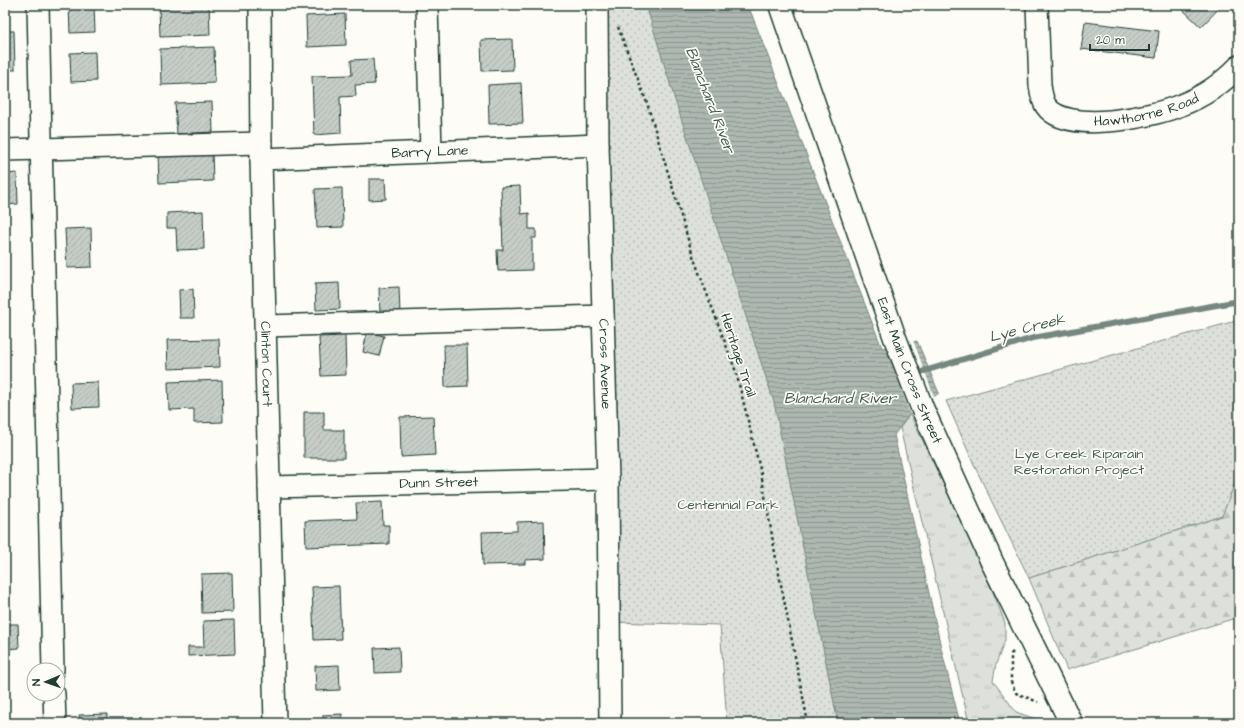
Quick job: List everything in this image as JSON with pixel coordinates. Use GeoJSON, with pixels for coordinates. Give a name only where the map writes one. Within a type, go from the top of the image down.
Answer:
{"type":"FeatureCollection","features":[{"type":"Feature","properties":{"kind":"main road","name":"East Main Cross Street"},"geometry":{"type":"LineString","coordinates":[[780,5],[895,338],[923,410],[992,562],[1071,723]]}},
{"type":"Feature","properties":{"kind":"street"},"geometry":{"type":"LineString","coordinates":[[38,5],[53,662]]}},
{"type":"Feature","properties":{"kind":"street","name":"Clinton Court"},"geometry":{"type":"LineString","coordinates":[[260,5],[261,151],[275,723]]}},
{"type":"Feature","properties":{"kind":"street"},"geometry":{"type":"LineString","coordinates":[[427,5],[431,152]]}},
{"type":"Feature","properties":{"kind":"street","name":"Cross Avenue"},"geometry":{"type":"LineString","coordinates":[[597,5],[598,145],[608,478],[610,723]]}},
{"type":"Feature","properties":{"kind":"street","name":"Hawthorne Road"},"geometry":{"type":"LineString","coordinates":[[1037,5],[1040,85],[1046,106],[1062,117],[1080,121],[1109,121],[1152,114],[1180,106],[1205,94],[1239,66]]}},
{"type":"Feature","properties":{"kind":"street","name":"Barry Lane"},"geometry":{"type":"LineString","coordinates":[[5,150],[431,152],[598,145]]}},
{"type":"Feature","properties":{"kind":"street"},"geometry":{"type":"LineString","coordinates":[[266,326],[603,316]]}},
{"type":"Feature","properties":{"kind":"street","name":"Dunn Street"},"geometry":{"type":"LineString","coordinates":[[269,487],[608,478]]}},
{"type":"Feature","properties":{"kind":"street"},"geometry":{"type":"LineString","coordinates":[[54,702],[55,723]]}},
{"type":"Feature","properties":{"kind":"path","name":"Heritage Trail"},"geometry":{"type":"LineString","coordinates":[[618,25],[647,103],[694,259],[736,372],[761,473],[808,723]]}},
{"type":"Feature","properties":{"kind":"green space","name":"Centennial Park"},"geometry":{"type":"Polygon","coordinates":[[[597,5],[674,5],[903,723],[727,723],[720,625],[609,622],[597,5]]]}},
{"type":"Feature","properties":{"kind":"green space","name":"Lye Creek Riparain Restoration Project"},"geometry":{"type":"Polygon","coordinates":[[[1239,320],[1239,472],[1222,516],[1029,578],[976,469],[946,401],[1239,320]]]}},
{"type":"Feature","properties":{"kind":"green space"},"geometry":{"type":"Polygon","coordinates":[[[910,414],[987,576],[1005,623],[1005,640],[996,664],[993,681],[1016,712],[1033,718],[1052,721],[1054,723],[969,723],[900,428],[910,414]]]}},
{"type":"Feature","properties":{"kind":"green space"},"geometry":{"type":"Polygon","coordinates":[[[1239,472],[1239,617],[1067,670],[1029,578],[1222,516],[1239,472]]]}},
{"type":"Feature","properties":{"kind":"water","name":"Blanchard River"},"geometry":{"type":"Polygon","coordinates":[[[646,5],[748,5],[882,348],[917,341],[939,393],[910,414],[894,435],[942,652],[960,723],[838,723],[774,402],[675,100],[646,5]]]}},
{"type":"Feature","properties":{"kind":"pier"},"geometry":{"type":"Polygon","coordinates":[[[913,340],[935,399],[917,412],[910,414],[886,346],[913,340]]]}},
{"type":"Feature","properties":{"kind":"building"},"geometry":{"type":"Polygon","coordinates":[[[69,5],[94,5],[95,32],[70,33],[69,5]]]}},
{"type":"Feature","properties":{"kind":"building"},"geometry":{"type":"Polygon","coordinates":[[[159,5],[209,5],[210,35],[160,37],[159,5]]]}},
{"type":"Feature","properties":{"kind":"building"},"geometry":{"type":"Polygon","coordinates":[[[1178,5],[1222,5],[1201,27],[1178,5]]]}},
{"type":"Feature","properties":{"kind":"building"},"geometry":{"type":"Polygon","coordinates":[[[345,14],[346,45],[307,47],[306,16],[345,14]]]}},
{"type":"Feature","properties":{"kind":"building"},"geometry":{"type":"Polygon","coordinates":[[[1085,22],[1159,31],[1156,58],[1081,49],[1085,22]]]}},
{"type":"Feature","properties":{"kind":"building"},"geometry":{"type":"Polygon","coordinates":[[[5,31],[14,31],[15,70],[5,70],[5,31]]]}},
{"type":"Feature","properties":{"kind":"building"},"geometry":{"type":"Polygon","coordinates":[[[512,39],[513,70],[482,71],[481,40],[512,39]]]}},
{"type":"Feature","properties":{"kind":"building"},"geometry":{"type":"Polygon","coordinates":[[[214,47],[215,83],[161,85],[160,49],[214,47]]]}},
{"type":"Feature","properties":{"kind":"building"},"geometry":{"type":"Polygon","coordinates":[[[95,52],[96,81],[71,82],[70,53],[95,52]]]}},
{"type":"Feature","properties":{"kind":"building"},"geometry":{"type":"Polygon","coordinates":[[[373,59],[375,84],[355,85],[356,96],[340,97],[341,133],[314,135],[312,76],[352,75],[351,60],[373,59]]]}},
{"type":"Feature","properties":{"kind":"building"},"geometry":{"type":"Polygon","coordinates":[[[521,83],[523,123],[489,124],[488,85],[521,83]]]}},
{"type":"Feature","properties":{"kind":"building"},"geometry":{"type":"Polygon","coordinates":[[[212,102],[213,132],[177,134],[175,103],[212,102]]]}},
{"type":"Feature","properties":{"kind":"building"},"geometry":{"type":"Polygon","coordinates":[[[212,153],[213,181],[159,183],[158,154],[212,153]]]}},
{"type":"Feature","properties":{"kind":"building"},"geometry":{"type":"Polygon","coordinates":[[[17,173],[18,204],[5,205],[5,174],[17,173]]]}},
{"type":"Feature","properties":{"kind":"building"},"geometry":{"type":"Polygon","coordinates":[[[369,179],[385,179],[386,199],[369,200],[369,179]]]}},
{"type":"Feature","properties":{"kind":"building"},"geometry":{"type":"Polygon","coordinates":[[[520,186],[521,214],[529,213],[529,229],[536,229],[536,238],[532,238],[532,270],[498,271],[497,250],[503,250],[501,187],[520,186]]]}},
{"type":"Feature","properties":{"kind":"building"},"geometry":{"type":"Polygon","coordinates":[[[342,188],[343,227],[317,228],[315,189],[342,188]]]}},
{"type":"Feature","properties":{"kind":"building"},"geometry":{"type":"Polygon","coordinates":[[[203,211],[204,249],[177,250],[176,228],[167,228],[167,213],[203,211]]]}},
{"type":"Feature","properties":{"kind":"building"},"geometry":{"type":"Polygon","coordinates":[[[91,228],[92,267],[67,268],[65,229],[91,228]]]}},
{"type":"Feature","properties":{"kind":"building"},"geometry":{"type":"Polygon","coordinates":[[[339,283],[340,309],[316,310],[315,284],[339,283]]]}},
{"type":"Feature","properties":{"kind":"building"},"geometry":{"type":"Polygon","coordinates":[[[399,287],[400,314],[380,314],[379,288],[399,287]]]}},
{"type":"Feature","properties":{"kind":"building"},"geometry":{"type":"Polygon","coordinates":[[[193,289],[194,318],[180,318],[179,290],[193,289]]]}},
{"type":"Feature","properties":{"kind":"building"},"geometry":{"type":"Polygon","coordinates":[[[367,332],[384,336],[379,356],[363,352],[367,332]]]}},
{"type":"Feature","properties":{"kind":"building"},"geometry":{"type":"Polygon","coordinates":[[[345,336],[346,375],[321,376],[319,337],[345,336]]]}},
{"type":"Feature","properties":{"kind":"building"},"geometry":{"type":"Polygon","coordinates":[[[219,339],[220,367],[168,369],[167,340],[219,339]]]}},
{"type":"Feature","properties":{"kind":"building"},"geometry":{"type":"Polygon","coordinates":[[[444,345],[467,345],[468,386],[445,387],[444,345]]]}},
{"type":"Feature","properties":{"kind":"building"},"geometry":{"type":"Polygon","coordinates":[[[222,380],[223,422],[194,423],[194,409],[169,410],[168,382],[222,380]]]}},
{"type":"Feature","properties":{"kind":"building"},"geometry":{"type":"Polygon","coordinates":[[[98,382],[99,407],[72,408],[71,383],[98,382]]]}},
{"type":"Feature","properties":{"kind":"building"},"geometry":{"type":"Polygon","coordinates":[[[304,412],[324,412],[324,430],[344,430],[344,458],[304,458],[304,412]]]}},
{"type":"Feature","properties":{"kind":"building"},"geometry":{"type":"Polygon","coordinates":[[[433,416],[435,455],[401,457],[400,417],[433,416]]]}},
{"type":"Feature","properties":{"kind":"building"},"geometry":{"type":"Polygon","coordinates":[[[382,502],[383,525],[389,525],[389,544],[306,547],[305,521],[357,519],[356,503],[382,502]]]}},
{"type":"Feature","properties":{"kind":"building"},"geometry":{"type":"Polygon","coordinates":[[[544,521],[545,559],[525,560],[525,564],[483,565],[482,532],[517,531],[517,522],[544,521]]]}},
{"type":"Feature","properties":{"kind":"building"},"geometry":{"type":"Polygon","coordinates":[[[232,573],[233,612],[202,613],[201,574],[232,573]]]}},
{"type":"Feature","properties":{"kind":"building"},"geometry":{"type":"Polygon","coordinates":[[[339,586],[341,639],[314,640],[312,587],[339,586]]]}},
{"type":"Feature","properties":{"kind":"building"},"geometry":{"type":"Polygon","coordinates":[[[234,620],[235,654],[188,656],[188,647],[204,647],[203,621],[234,620]]]}},
{"type":"Feature","properties":{"kind":"building"},"geometry":{"type":"Polygon","coordinates":[[[5,624],[18,624],[19,648],[5,649],[5,624]]]}},
{"type":"Feature","properties":{"kind":"building"},"geometry":{"type":"Polygon","coordinates":[[[399,647],[400,672],[375,673],[374,648],[399,647]]]}},
{"type":"Feature","properties":{"kind":"building"},"geometry":{"type":"Polygon","coordinates":[[[339,665],[340,690],[316,691],[315,666],[339,665]]]}},
{"type":"Feature","properties":{"kind":"building"},"geometry":{"type":"Polygon","coordinates":[[[107,714],[107,723],[80,723],[79,715],[107,714]]]}},
{"type":"Feature","properties":{"kind":"building"},"geometry":{"type":"Polygon","coordinates":[[[342,714],[342,723],[312,723],[323,722],[323,715],[342,714]]]}},
{"type":"Feature","properties":{"kind":"building"},"geometry":{"type":"Polygon","coordinates":[[[33,720],[33,723],[15,723],[15,721],[33,720]]]}},
{"type":"Feature","properties":{"kind":"waterway","name":"Lye Creek"},"geometry":{"type":"LineString","coordinates":[[921,372],[1033,338],[1239,301]]}}]}
